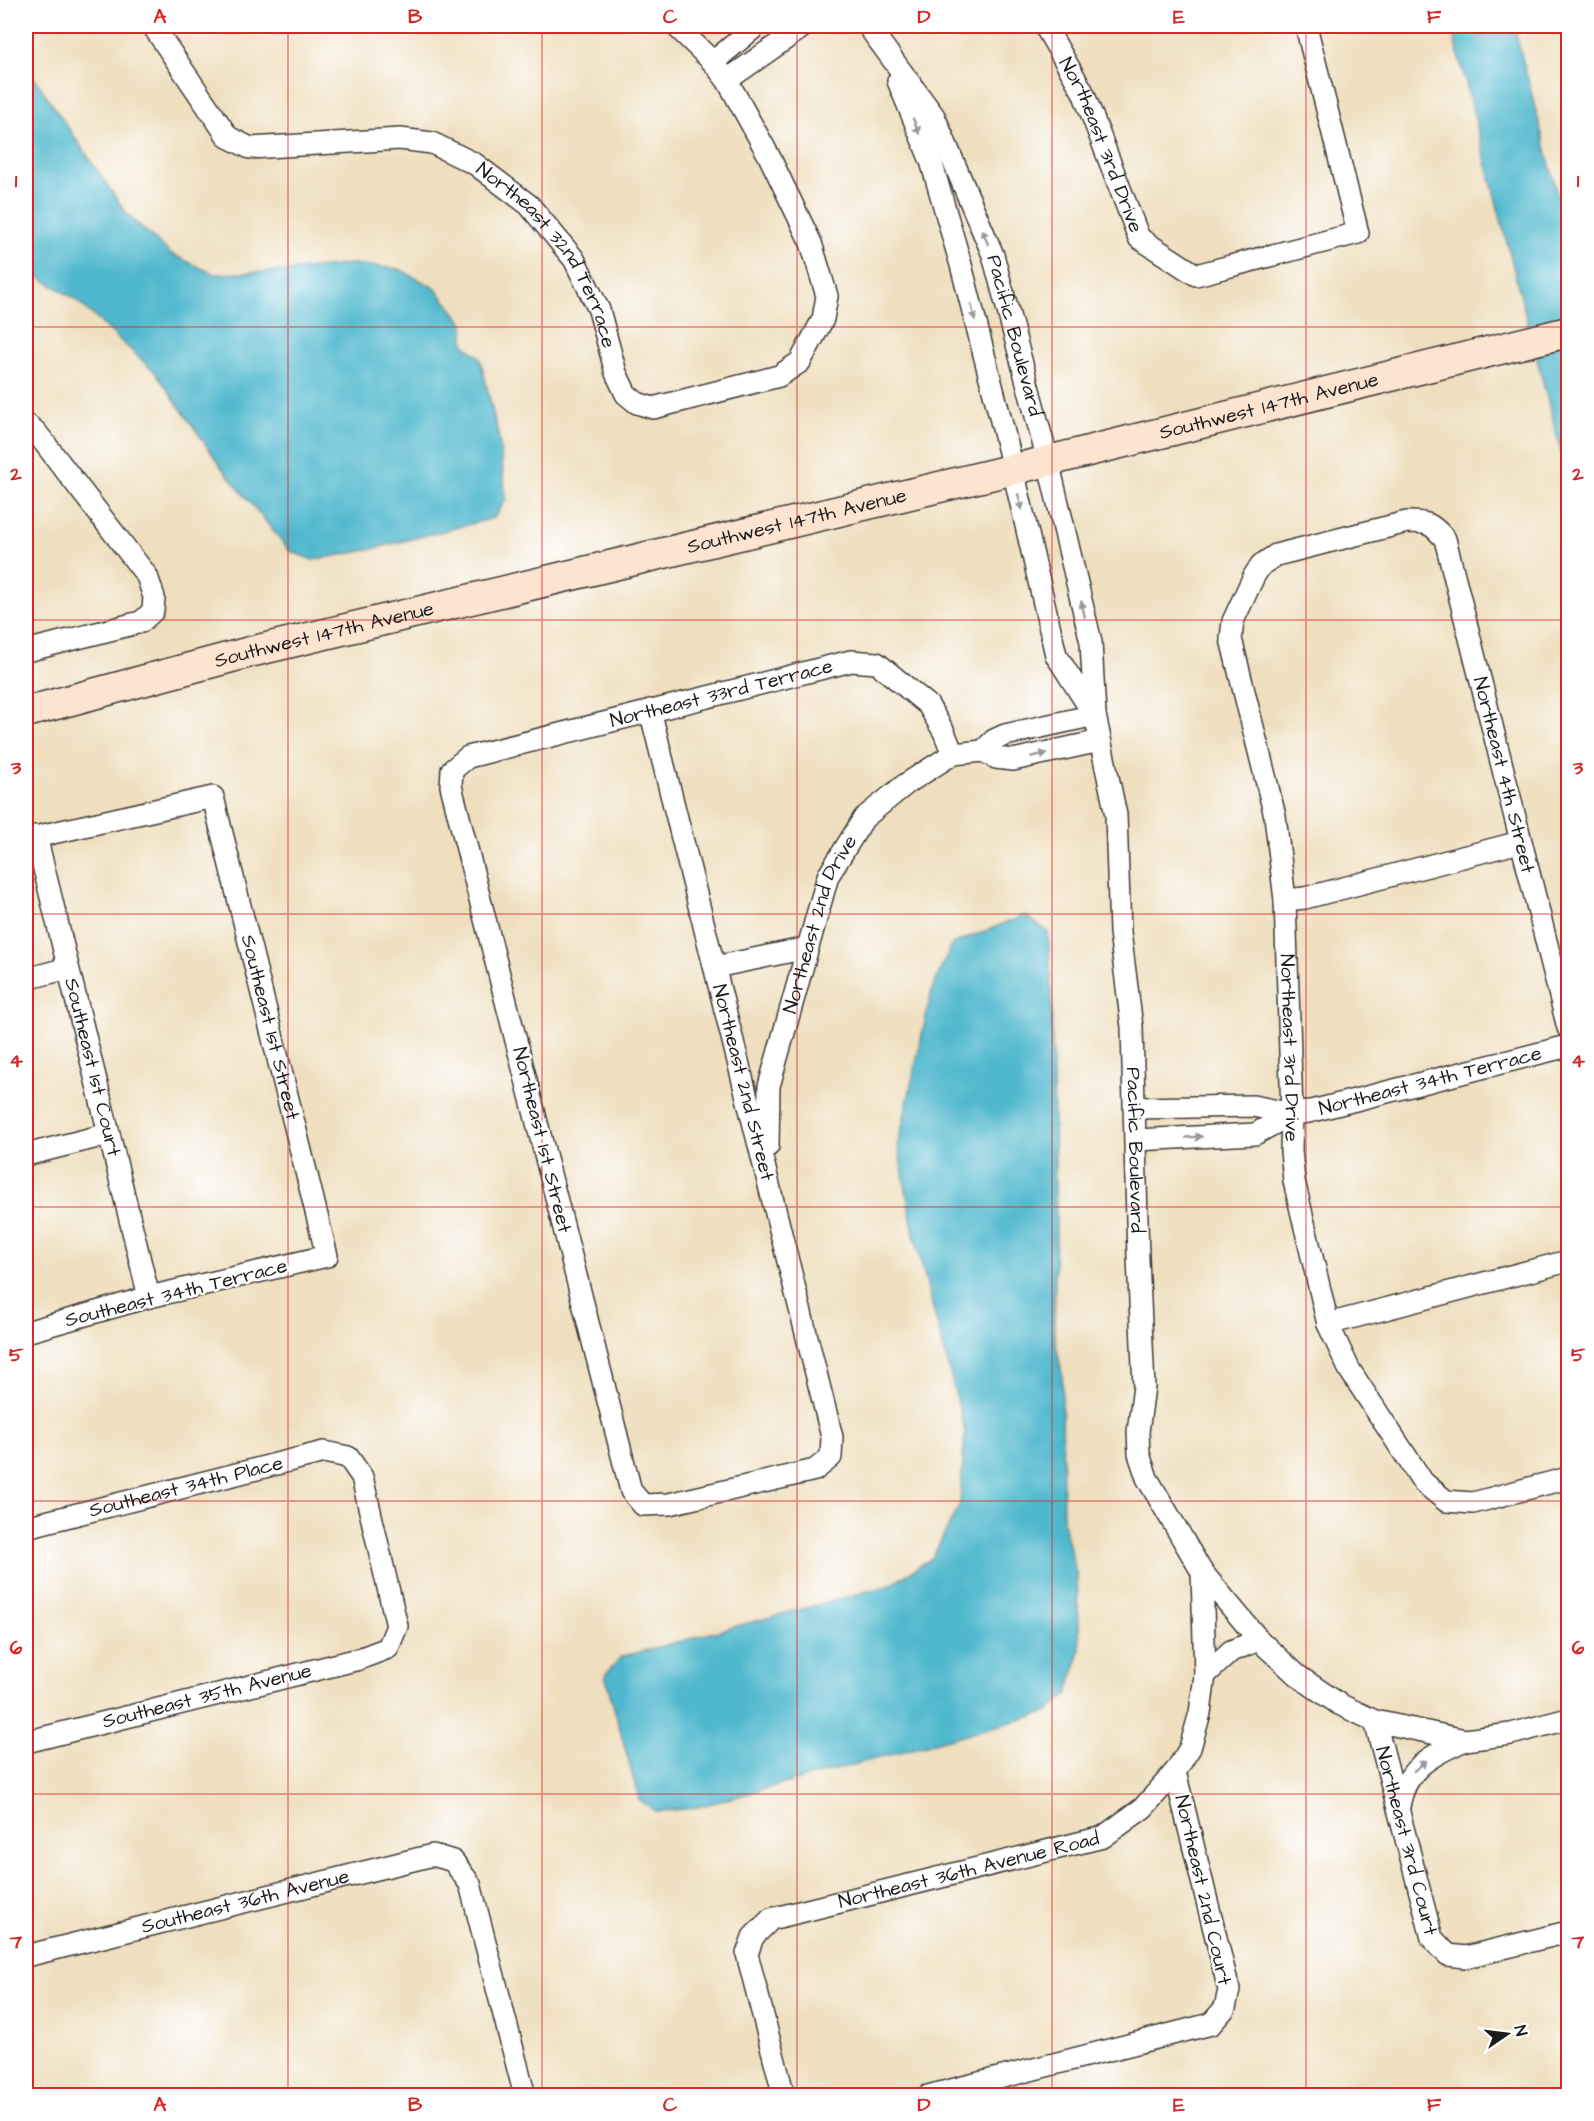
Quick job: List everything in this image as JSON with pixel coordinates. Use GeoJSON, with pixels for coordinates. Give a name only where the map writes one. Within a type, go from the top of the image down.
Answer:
{"type":"FeatureCollection","features":[{"type":"Feature","properties":{"kind":"street","name":"Northeast 32nd Terrace"},"geometry":{"type":"LineString","coordinates":[[153,26],[228,137],[250,148],[400,139],[432,143],[475,164],[529,205],[574,259],[599,310],[616,373],[626,394],[637,403],[653,408],[779,376],[800,362],[824,319],[827,296],[811,243],[769,156],[727,80]]}},
{"type":"Feature","properties":{"kind":"street"},"geometry":{"type":"LineString","coordinates":[[676,26],[713,62],[727,80],[804,26]]}},
{"type":"Feature","properties":{"kind":"street","name":"Pacific Boulevard"},"geometry":{"type":"LineString","coordinates":[[868,26],[934,116],[993,255],[1048,461],[1090,642],[1095,715],[1116,815],[1120,932],[1132,1027],[1144,1387],[1138,1432],[1139,1454],[1147,1479],[1202,1572]]}},
{"type":"Feature","properties":{"kind":"street","name":"Northeast 3rd Drive"},"geometry":{"type":"LineString","coordinates":[[1045,26],[1083,92],[1139,238],[1196,275],[1358,232],[1306,26]]}},
{"type":"Feature","properties":{"kind":"street"},"geometry":{"type":"LineString","coordinates":[[713,62],[754,27],[768,51]]}},
{"type":"Feature","properties":{"kind":"street","name":"Pacific Boulevard"},"geometry":{"type":"LineString","coordinates":[[887,52],[931,161],[961,266],[1013,469],[1056,655],[1095,715]]}},
{"type":"Feature","properties":{"kind":"street","name":"Southwest 147th Avenue"},"geometry":{"type":"LineString","coordinates":[[26,712],[250,652],[1048,461],[1569,332]]}},
{"type":"Feature","properties":{"kind":"street"},"geometry":{"type":"LineString","coordinates":[[26,424],[36,432],[147,576],[154,597],[153,611],[141,622],[26,651]]}},
{"type":"Feature","properties":{"kind":"street","name":"Northeast 4th Street"},"geometry":{"type":"LineString","coordinates":[[1261,565],[1276,555],[1407,522],[1426,522],[1434,526],[1445,539],[1569,1028]]}},
{"type":"Feature","properties":{"kind":"street","name":"Northeast 3rd Drive"},"geometry":{"type":"LineString","coordinates":[[1261,565],[1233,621],[1231,639],[1275,816],[1285,900],[1292,1114],[1291,1151],[1294,1181],[1328,1324],[1349,1369],[1423,1482],[1446,1502],[1473,1503],[1569,1478]]}},
{"type":"Feature","properties":{"kind":"street"},"geometry":{"type":"LineString","coordinates":[[1056,655],[1072,653],[1090,642]]}},
{"type":"Feature","properties":{"kind":"street","name":"Northeast 33rd Terrace"},"geometry":{"type":"LineString","coordinates":[[452,770],[468,757],[851,661],[877,663],[928,705],[953,753]]}},
{"type":"Feature","properties":{"kind":"street","name":"Northeast 2nd Street"},"geometry":{"type":"LineString","coordinates":[[650,710],[832,1437],[831,1457]]}},
{"type":"Feature","properties":{"kind":"street"},"geometry":{"type":"LineString","coordinates":[[983,751],[994,740],[1005,735],[1095,715]]}},
{"type":"Feature","properties":{"kind":"street","name":"Northeast 2nd Drive"},"geometry":{"type":"LineString","coordinates":[[767,1173],[769,1086],[828,876],[864,818],[906,784],[953,753],[983,751],[996,758],[1013,760],[1100,741]]}},
{"type":"Feature","properties":{"kind":"street","name":"Northeast 1st Street"},"geometry":{"type":"LineString","coordinates":[[452,770],[451,786],[631,1491],[644,1505],[669,1504],[815,1470],[831,1457]]}},
{"type":"Feature","properties":{"kind":"street","name":"Southeast 1st Street"},"geometry":{"type":"LineString","coordinates":[[31,838],[213,797],[327,1256]]}},
{"type":"Feature","properties":{"kind":"street","name":"Southeast 1st Court"},"geometry":{"type":"LineString","coordinates":[[31,838],[68,968],[149,1297]]}},
{"type":"Feature","properties":{"kind":"street"},"geometry":{"type":"LineString","coordinates":[[1285,900],[1305,898],[1520,842]]}},
{"type":"Feature","properties":{"kind":"street"},"geometry":{"type":"LineString","coordinates":[[715,968],[807,948]]}},
{"type":"Feature","properties":{"kind":"street"},"geometry":{"type":"LineString","coordinates":[[26,979],[68,968]]}},
{"type":"Feature","properties":{"kind":"street","name":"Northeast 34th Terrace"},"geometry":{"type":"LineString","coordinates":[[1135,1108],[1253,1106],[1292,1114],[1308,1112],[1569,1046]]}},
{"type":"Feature","properties":{"kind":"street","name":"Northeast 34th Terrace"},"geometry":{"type":"LineString","coordinates":[[1136,1140],[1255,1134],[1292,1114]]}},
{"type":"Feature","properties":{"kind":"street"},"geometry":{"type":"LineString","coordinates":[[26,1155],[109,1134]]}},
{"type":"Feature","properties":{"kind":"street","name":"Southeast 34th Terrace"},"geometry":{"type":"LineString","coordinates":[[26,1332],[149,1297],[327,1256]]}},
{"type":"Feature","properties":{"kind":"street"},"geometry":{"type":"LineString","coordinates":[[1328,1324],[1569,1261]]}},
{"type":"Feature","properties":{"kind":"street","name":"Southeast 34th Place"},"geometry":{"type":"LineString","coordinates":[[26,1527],[324,1452],[348,1457],[362,1477],[398,1626],[388,1648]]}},
{"type":"Feature","properties":{"kind":"street"},"geometry":{"type":"LineString","coordinates":[[1202,1572],[1259,1640],[1298,1676],[1339,1704],[1375,1720],[1465,1740],[1511,1734],[1569,1719]]}},
{"type":"Feature","properties":{"kind":"street","name":"Northeast 36th Avenue Road"},"geometry":{"type":"LineString","coordinates":[[784,2096],[747,1954],[753,1937],[771,1919],[1103,1837],[1143,1809],[1174,1772],[1190,1748],[1200,1713],[1205,1675],[1202,1572]]}},
{"type":"Feature","properties":{"kind":"street"},"geometry":{"type":"LineString","coordinates":[[1205,1675],[1231,1651],[1259,1640]]}},
{"type":"Feature","properties":{"kind":"street","name":"Southeast 35th Avenue"},"geometry":{"type":"LineString","coordinates":[[26,1742],[359,1659],[388,1648]]}},
{"type":"Feature","properties":{"kind":"street","name":"Northeast 3rd Court"},"geometry":{"type":"LineString","coordinates":[[1375,1720],[1432,1938],[1448,1955],[1466,1957],[1569,1932]]}},
{"type":"Feature","properties":{"kind":"street"},"geometry":{"type":"LineString","coordinates":[[1398,1811],[1401,1793],[1413,1771],[1429,1759],[1465,1740]]}},
{"type":"Feature","properties":{"kind":"street","name":"Northeast 2nd Court"},"geometry":{"type":"LineString","coordinates":[[928,2096],[1211,2024],[1225,2008],[1229,1990],[1174,1772]]}},
{"type":"Feature","properties":{"kind":"street","name":"Southeast 36th Avenue"},"geometry":{"type":"LineString","coordinates":[[26,1956],[433,1855],[453,1861],[470,1884],[525,2096]]}},
{"type":"Feature","properties":{"kind":"water"},"geometry":{"type":"Polygon","coordinates":[[[1451,26],[1514,26],[1568,235],[1568,479],[1451,26]]]}},
{"type":"Feature","properties":{"kind":"water"},"geometry":{"type":"Polygon","coordinates":[[[26,66],[127,214],[171,254],[214,274],[288,271],[353,264],[399,269],[435,288],[464,324],[464,344],[480,358],[499,438],[506,499],[494,518],[368,550],[313,560],[290,551],[222,468],[156,373],[75,299],[26,269],[26,66]]]}},
{"type":"Feature","properties":{"kind":"water"},"geometry":{"type":"Polygon","coordinates":[[[1025,915],[1048,932],[1051,977],[1056,1220],[1054,1334],[1062,1374],[1063,1521],[1077,1577],[1080,1651],[1068,1693],[1048,1712],[694,1808],[656,1812],[639,1799],[605,1675],[621,1657],[891,1585],[932,1558],[960,1504],[965,1431],[914,1235],[898,1145],[932,989],[952,944],[1025,915]]]}}]}
